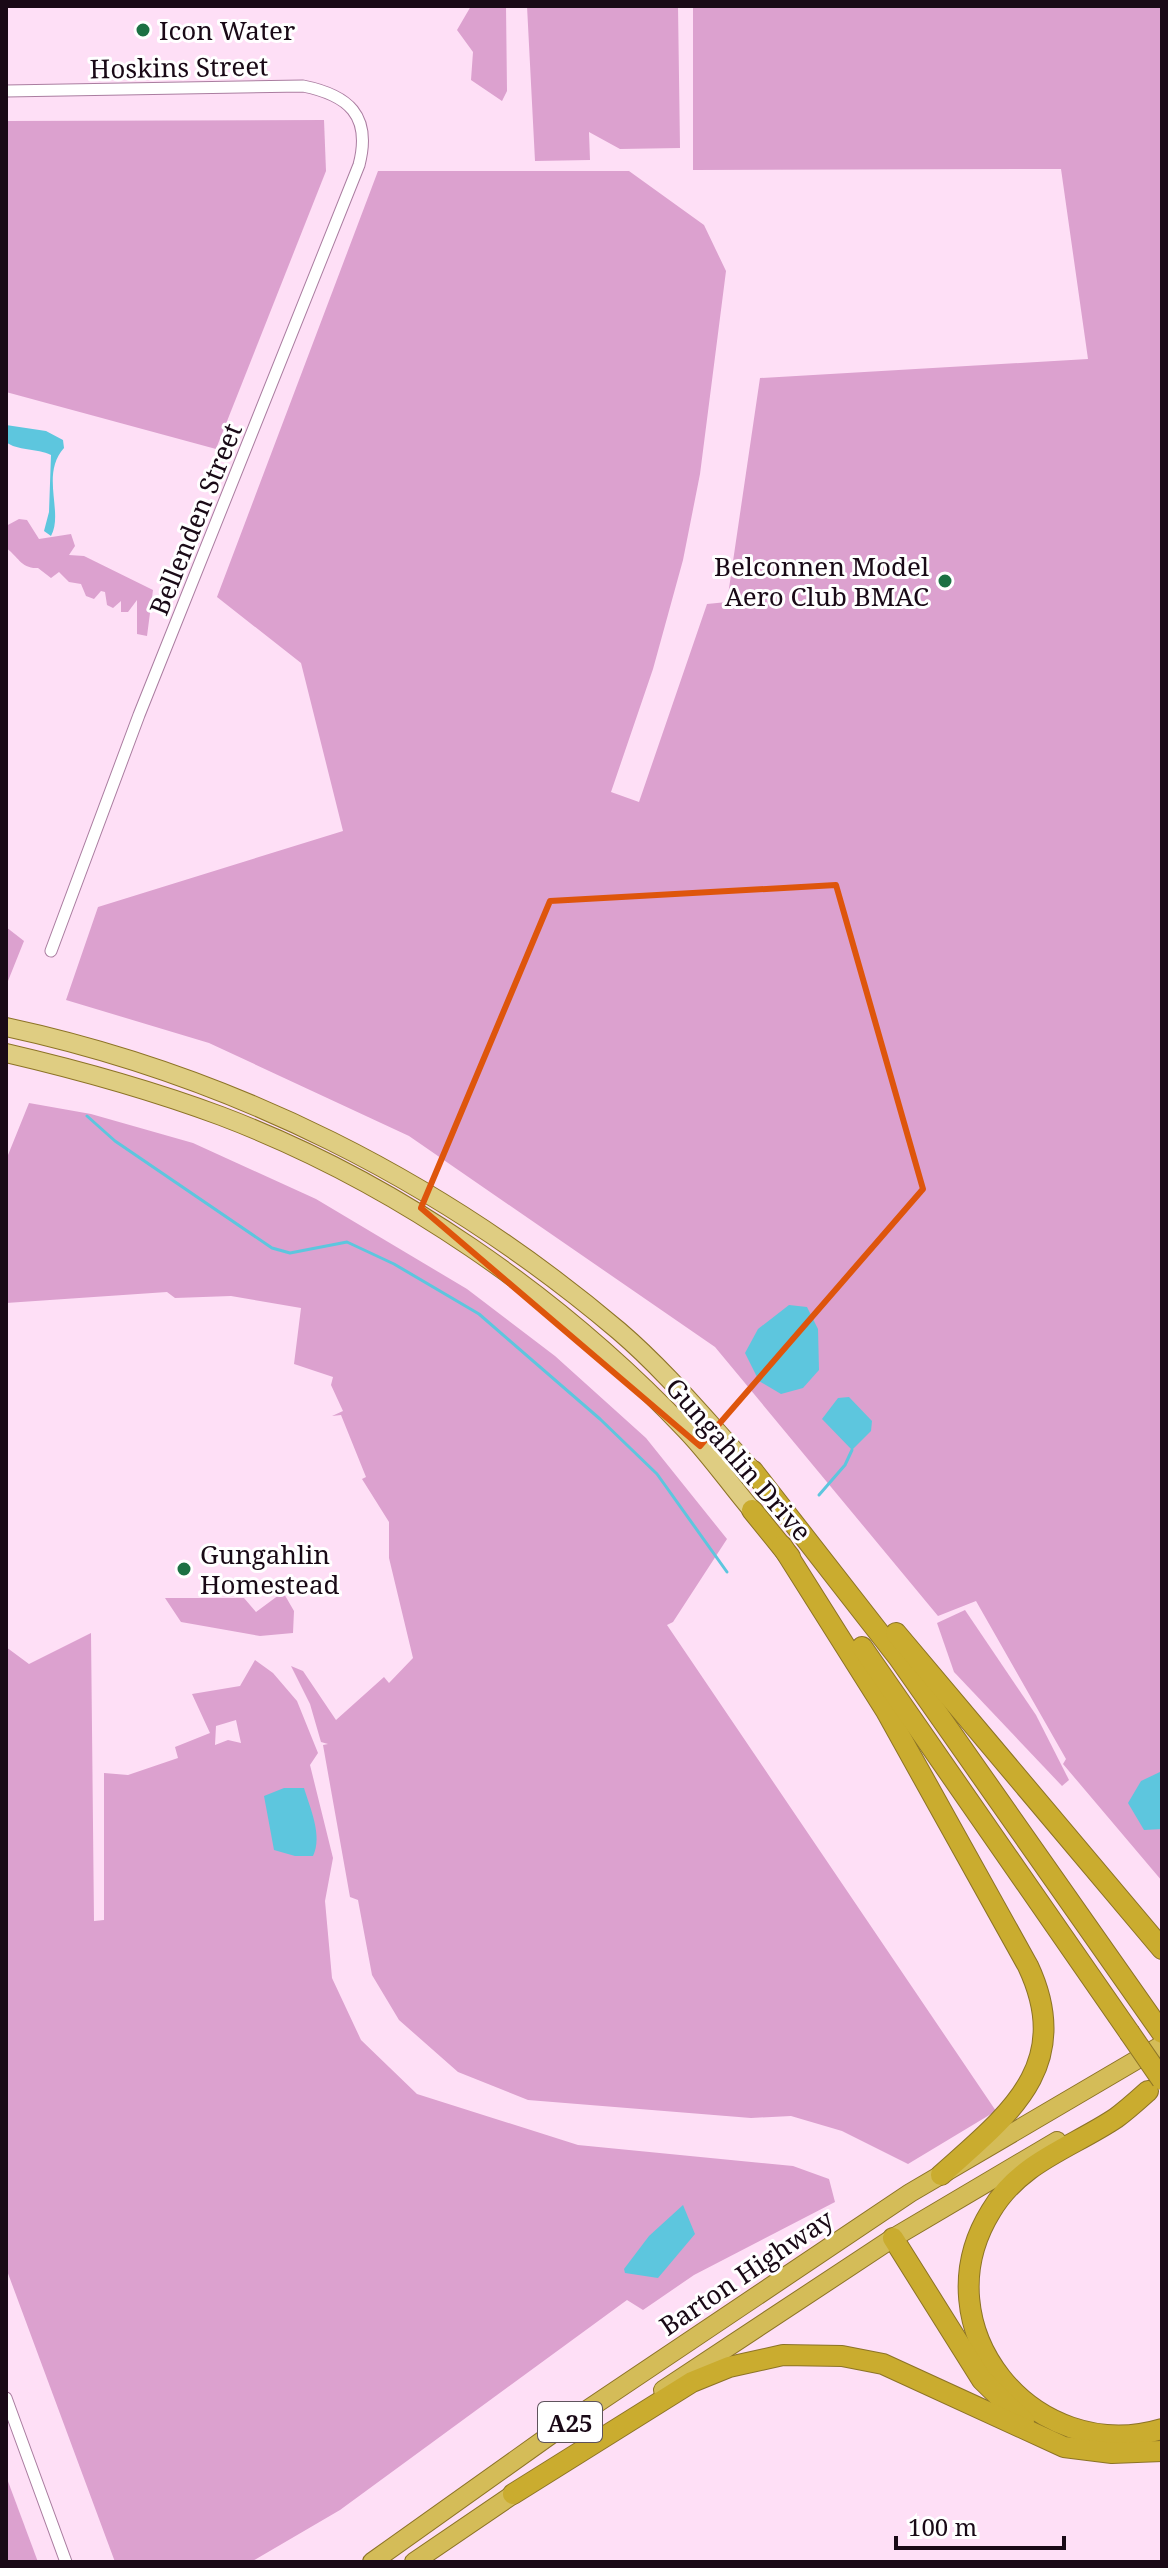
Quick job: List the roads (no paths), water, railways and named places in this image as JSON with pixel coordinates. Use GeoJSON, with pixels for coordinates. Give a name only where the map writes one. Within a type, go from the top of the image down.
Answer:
{"type":"FeatureCollection","features":[{"type":"Feature","properties":{"kind":"highway"},"geometry":{"type":"LineString","coordinates":[[753,1471],[832,1555],[1162,1949]]}},
{"type":"Feature","properties":{"kind":"highway","name":"Gungahlin Drive"},"geometry":{"type":"LineString","coordinates":[[753,1471],[898,1657],[1156,2025]]}},
{"type":"Feature","properties":{"kind":"highway","name":"Gungahlin Drive"},"geometry":{"type":"LineString","coordinates":[[752,1510],[870,1657],[1129,2032],[1157,2085]]}},
{"type":"Feature","properties":{"kind":"highway"},"geometry":{"type":"LineString","coordinates":[[782,1546],[886,1711],[1028,1966],[1039,1996],[1043,2033],[1030,2083],[1010,2113],[941,2175]]}},
{"type":"Feature","properties":{"kind":"highway","name":"Barton Highway"},"geometry":{"type":"LineString","coordinates":[[372,2562],[563,2426],[903,2199],[1158,2048]]}},
{"type":"Feature","properties":{"kind":"highway"},"geometry":{"type":"LineString","coordinates":[[1157,2085],[1117,2118],[1038,2162],[1008,2187],[979,2234],[969,2289],[974,2324],[987,2357],[1009,2388],[1030,2407],[1060,2424],[1090,2433],[1130,2435],[1162,2429]]}},
{"type":"Feature","properties":{"kind":"highway","name":"Barton Highway"},"geometry":{"type":"LineString","coordinates":[[414,2562],[724,2348],[893,2238],[1157,2085]]}},
{"type":"Feature","properties":{"kind":"highway"},"geometry":{"type":"LineString","coordinates":[[903,2199],[892,2212],[893,2238],[959,2346],[998,2398],[1029,2424],[1089,2451]]}},
{"type":"Feature","properties":{"kind":"highway"},"geometry":{"type":"LineString","coordinates":[[513,2494],[692,2382],[755,2360],[783,2355],[842,2356],[883,2364],[914,2375],[1042,2439],[1089,2451],[1162,2451]]}},
{"type":"Feature","properties":{"kind":"main road","name":"Gungahlin Drive"},"geometry":{"type":"LineString","coordinates":[[6,1027],[179,1075],[323,1134],[435,1196],[620,1332],[675,1384],[753,1471]]}},
{"type":"Feature","properties":{"kind":"main road","name":"Gungahlin Drive"},"geometry":{"type":"LineString","coordinates":[[6,1053],[106,1077],[223,1117],[334,1168],[432,1223],[518,1282],[631,1376],[688,1432],[752,1510]]}},
{"type":"Feature","properties":{"kind":"street","name":"Hoskins Street"},"geometry":{"type":"LineString","coordinates":[[6,91],[303,86],[329,91],[349,104]]}},
{"type":"Feature","properties":{"kind":"street","name":"Bellenden Street"},"geometry":{"type":"LineString","coordinates":[[51,951],[139,715],[359,165],[363,139],[357,114],[349,104]]}},
{"type":"Feature","properties":{"kind":"street"},"geometry":{"type":"LineString","coordinates":[[6,2398],[66,2562]]}},
{"type":"Feature","properties":{"kind":"water"},"geometry":{"type":"Polygon","coordinates":[[[6,425],[46,431],[63,440],[64,448],[54,470],[55,516],[51,536],[44,531],[49,512],[51,455],[6,442],[6,425]]]}},
{"type":"Feature","properties":{"kind":"water"},"geometry":{"type":"Polygon","coordinates":[[[789,1305],[807,1307],[818,1329],[819,1370],[803,1388],[781,1394],[759,1381],[745,1353],[758,1329],[789,1305]]]}},
{"type":"Feature","properties":{"kind":"water"},"geometry":{"type":"Polygon","coordinates":[[[849,1397],[872,1421],[871,1431],[852,1450],[822,1419],[838,1398],[849,1397]]]}},
{"type":"Feature","properties":{"kind":"water"},"geometry":{"type":"Polygon","coordinates":[[[1162,1771],[1162,1829],[1144,1830],[1128,1803],[1141,1781],[1162,1771]]]}},
{"type":"Feature","properties":{"kind":"water"},"geometry":{"type":"Polygon","coordinates":[[[284,1788],[304,1788],[316,1831],[313,1856],[295,1856],[274,1850],[264,1796],[284,1788]]]}},
{"type":"Feature","properties":{"kind":"water"},"geometry":{"type":"Polygon","coordinates":[[[683,2205],[695,2234],[658,2278],[625,2273],[624,2269],[649,2236],[683,2205]]]}},
{"type":"Feature","properties":{"kind":"waterway"},"geometry":{"type":"LineString","coordinates":[[87,1116],[115,1141],[272,1248],[290,1253],[347,1242],[394,1264],[479,1314],[600,1419],[657,1474],[727,1572]]}},
{"type":"Feature","properties":{"kind":"waterway"},"geometry":{"type":"LineString","coordinates":[[819,1495],[845,1465],[852,1450]]}},
{"type":"Feature","properties":{"kind":"place","name":"Icon Water"},"geometry":{"type":"Point","coordinates":[143,30]}},
{"type":"Feature","properties":{"kind":"place","name":"Belconnen Model Aero Club BMAC"},"geometry":{"type":"Point","coordinates":[945,581]}},
{"type":"Feature","properties":{"kind":"place","name":"Gungahlin Homestead"},"geometry":{"type":"Point","coordinates":[184,1569]}}]}
